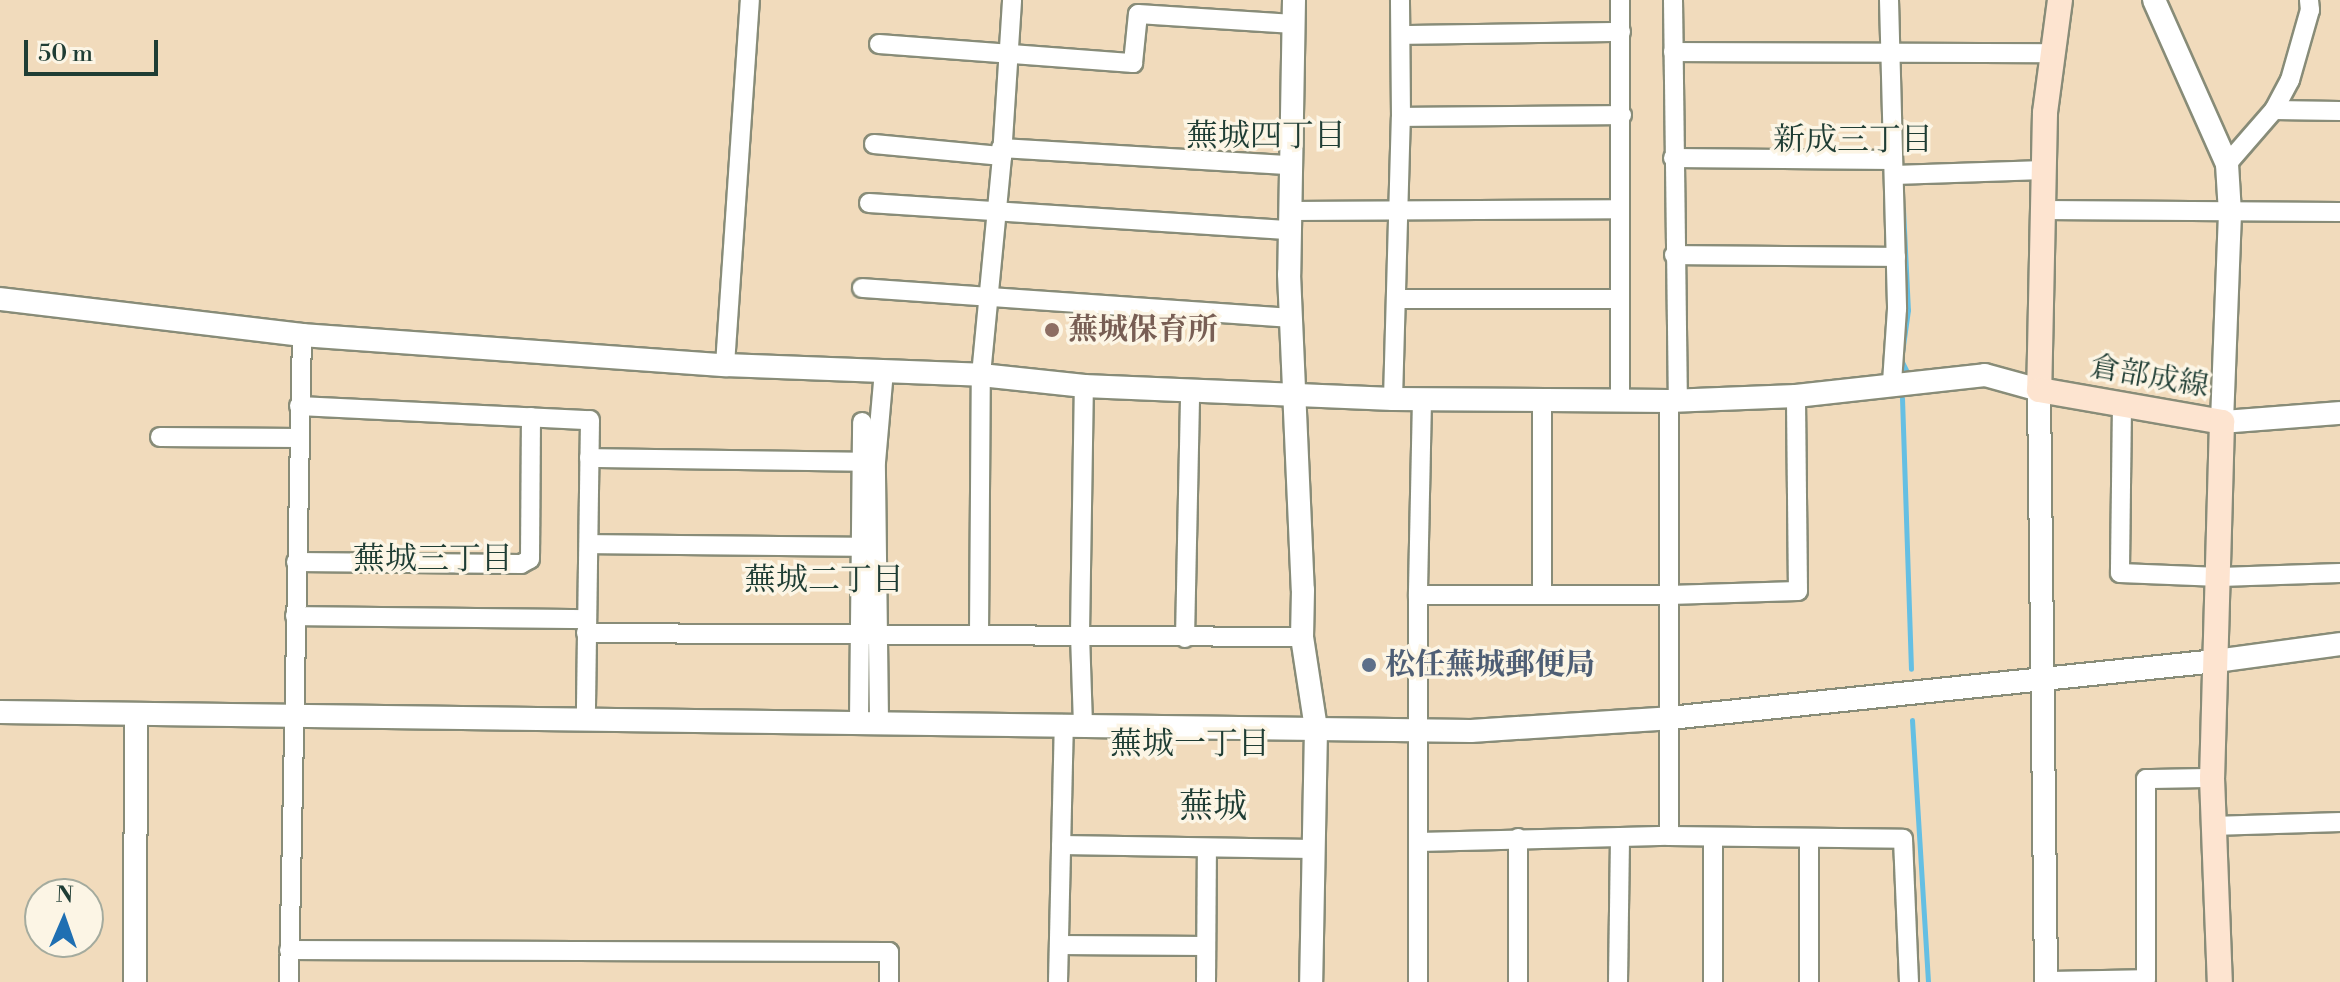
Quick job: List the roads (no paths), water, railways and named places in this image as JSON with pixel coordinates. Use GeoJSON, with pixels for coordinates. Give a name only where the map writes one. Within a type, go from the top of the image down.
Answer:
{"type":"FeatureCollection","features":[{"type":"Feature","properties":{"kind":"main road"},"geometry":{"type":"LineString","coordinates":[[2039,390],[2044,170],[2051,53],[2060,0]]}},
{"type":"Feature","properties":{"kind":"main road","name":"倉部成線"},"geometry":{"type":"LineString","coordinates":[[2039,390],[2222,422],[2212,778],[2220,982]]}},
{"type":"Feature","properties":{"kind":"street"},"geometry":{"type":"LineString","coordinates":[[725,365],[750,0]]}},
{"type":"Feature","properties":{"kind":"street"},"geometry":{"type":"LineString","coordinates":[[979,635],[981,375],[1002,152],[1012,0]]}},
{"type":"Feature","properties":{"kind":"street"},"geometry":{"type":"LineString","coordinates":[[1294,0],[1290,318],[1303,590],[1302,637],[1316,729],[1311,982]]}},
{"type":"Feature","properties":{"kind":"street"},"geometry":{"type":"LineString","coordinates":[[1393,399],[1401,117],[1400,0]]}},
{"type":"Feature","properties":{"kind":"street"},"geometry":{"type":"LineString","coordinates":[[1620,0],[1620,400]]}},
{"type":"Feature","properties":{"kind":"street"},"geometry":{"type":"LineString","coordinates":[[1669,836],[1673,0]]}},
{"type":"Feature","properties":{"kind":"street"},"geometry":{"type":"LineString","coordinates":[[1889,0],[1888,55],[1897,309],[1892,383]]}},
{"type":"Feature","properties":{"kind":"street"},"geometry":{"type":"LineString","coordinates":[[2154,0],[2227,164],[2230,213],[2222,422],[2340,413]]}},
{"type":"Feature","properties":{"kind":"street"},"geometry":{"type":"LineString","coordinates":[[2227,164],[2274,110],[2290,80],[2310,10],[2309,0]]}},
{"type":"Feature","properties":{"kind":"street"},"geometry":{"type":"LineString","coordinates":[[879,44],[1133,63],[1138,14],[1294,24]]}},
{"type":"Feature","properties":{"kind":"street"},"geometry":{"type":"LineString","coordinates":[[1401,35],[1621,32]]}},
{"type":"Feature","properties":{"kind":"street"},"geometry":{"type":"LineString","coordinates":[[1673,52],[1888,55],[2051,53]]}},
{"type":"Feature","properties":{"kind":"street"},"geometry":{"type":"LineString","coordinates":[[2274,110],[2340,111]]}},
{"type":"Feature","properties":{"kind":"street"},"geometry":{"type":"LineString","coordinates":[[1401,117],[1622,115]]}},
{"type":"Feature","properties":{"kind":"street"},"geometry":{"type":"LineString","coordinates":[[874,144],[1291,165]]}},
{"type":"Feature","properties":{"kind":"street"},"geometry":{"type":"LineString","coordinates":[[1673,158],[1894,168],[2044,170]]}},
{"type":"Feature","properties":{"kind":"street"},"geometry":{"type":"LineString","coordinates":[[869,203],[1290,221],[1399,209],[1619,209]]}},
{"type":"Feature","properties":{"kind":"street"},"geometry":{"type":"LineString","coordinates":[[2043,210],[2340,212]]}},
{"type":"Feature","properties":{"kind":"street"},"geometry":{"type":"LineString","coordinates":[[1674,255],[1896,257]]}},
{"type":"Feature","properties":{"kind":"street"},"geometry":{"type":"LineString","coordinates":[[862,288],[1290,318]]}},
{"type":"Feature","properties":{"kind":"street"},"geometry":{"type":"LineString","coordinates":[[0,299],[302,335],[725,365],[884,370],[981,375],[1084,386],[1293,392],[1393,399],[1673,400],[1796,396],[1985,375],[2039,390],[2046,982],[2146,979],[2146,779],[2212,778]]}},
{"type":"Feature","properties":{"kind":"street"},"geometry":{"type":"LineString","coordinates":[[1396,299],[1620,299]]}},
{"type":"Feature","properties":{"kind":"street"},"geometry":{"type":"LineString","coordinates":[[289,982],[302,335]]}},
{"type":"Feature","properties":{"kind":"street"},"geometry":{"type":"LineString","coordinates":[[868,462],[884,370]]}},
{"type":"Feature","properties":{"kind":"street"},"geometry":{"type":"LineString","coordinates":[[1058,982],[1061,845],[1080,634],[1084,386]]}},
{"type":"Feature","properties":{"kind":"street"},"geometry":{"type":"LineString","coordinates":[[1185,638],[1190,389]]}},
{"type":"Feature","properties":{"kind":"street"},"geometry":{"type":"LineString","coordinates":[[1418,595],[1669,595],[1798,591],[1796,396]]}},
{"type":"Feature","properties":{"kind":"street"},"geometry":{"type":"LineString","coordinates":[[1418,982],[1415,730],[1422,399]]}},
{"type":"Feature","properties":{"kind":"street"},"geometry":{"type":"LineString","coordinates":[[1542,399],[1542,595]]}},
{"type":"Feature","properties":{"kind":"street"},"geometry":{"type":"LineString","coordinates":[[2122,404],[2120,573],[2220,577],[2340,573]]}},
{"type":"Feature","properties":{"kind":"street"},"geometry":{"type":"LineString","coordinates":[[299,406],[590,420],[586,719]]}},
{"type":"Feature","properties":{"kind":"street"},"geometry":{"type":"LineString","coordinates":[[296,562],[521,564],[530,559],[531,417]]}},
{"type":"Feature","properties":{"kind":"street"},"geometry":{"type":"LineString","coordinates":[[862,422],[868,462],[868,547],[860,632],[869,721]]}},
{"type":"Feature","properties":{"kind":"street"},"geometry":{"type":"LineString","coordinates":[[160,437],[298,438]]}},
{"type":"Feature","properties":{"kind":"street"},"geometry":{"type":"LineString","coordinates":[[589,458],[868,462]]}},
{"type":"Feature","properties":{"kind":"street"},"geometry":{"type":"LineString","coordinates":[[589,544],[868,547]]}},
{"type":"Feature","properties":{"kind":"street"},"geometry":{"type":"LineString","coordinates":[[868,547],[880,632],[869,721]]}},
{"type":"Feature","properties":{"kind":"street"},"geometry":{"type":"LineString","coordinates":[[295,616],[979,635],[1302,637]]}},
{"type":"Feature","properties":{"kind":"street"},"geometry":{"type":"LineString","coordinates":[[0,712],[1471,731],[1670,718],[2044,676],[2216,661],[2340,644]]}},
{"type":"Feature","properties":{"kind":"street"},"geometry":{"type":"LineString","coordinates":[[135,982],[136,715]]}},
{"type":"Feature","properties":{"kind":"street"},"geometry":{"type":"LineString","coordinates":[[2213,826],[2340,822]]}},
{"type":"Feature","properties":{"kind":"street"},"geometry":{"type":"LineString","coordinates":[[1418,842],[1669,836],[1903,839],[1909,982]]}},
{"type":"Feature","properties":{"kind":"street"},"geometry":{"type":"LineString","coordinates":[[1618,982],[1620,837]]}},
{"type":"Feature","properties":{"kind":"street"},"geometry":{"type":"LineString","coordinates":[[1518,838],[1518,982]]}},
{"type":"Feature","properties":{"kind":"street"},"geometry":{"type":"LineString","coordinates":[[1713,838],[1713,982]]}},
{"type":"Feature","properties":{"kind":"street"},"geometry":{"type":"LineString","coordinates":[[1809,839],[1809,982]]}},
{"type":"Feature","properties":{"kind":"street"},"geometry":{"type":"LineString","coordinates":[[1061,845],[1313,849]]}},
{"type":"Feature","properties":{"kind":"street"},"geometry":{"type":"LineString","coordinates":[[1206,982],[1207,848]]}},
{"type":"Feature","properties":{"kind":"street"},"geometry":{"type":"LineString","coordinates":[[1059,945],[1206,946]]}},
{"type":"Feature","properties":{"kind":"street"},"geometry":{"type":"LineString","coordinates":[[289,950],[889,952],[889,982]]}},
{"type":"Feature","properties":{"kind":"waterway"},"geometry":{"type":"LineString","coordinates":[[1903,209],[1908,310],[1901,360],[1906,370]]}},
{"type":"Feature","properties":{"kind":"waterway"},"geometry":{"type":"LineString","coordinates":[[1902,398],[1911,669]]}},
{"type":"Feature","properties":{"kind":"waterway"},"geometry":{"type":"LineString","coordinates":[[1912,720],[1928,982]]}},
{"type":"Feature","properties":{"kind":"place","name":"蕪城保育所"},"geometry":{"type":"Point","coordinates":[1052,330]}},
{"type":"Feature","properties":{"kind":"place","name":"松任蕪城郵便局"},"geometry":{"type":"Point","coordinates":[1369,665]}},
{"type":"Feature","properties":{"kind":"district","name":"蕪城四丁目"},"geometry":{"type":"Point","coordinates":[1266,136]}},
{"type":"Feature","properties":{"kind":"district","name":"新成三丁目"},"geometry":{"type":"Point","coordinates":[1853,140]}},
{"type":"Feature","properties":{"kind":"district","name":"蕪城三丁目"},"geometry":{"type":"Point","coordinates":[433,559]}},
{"type":"Feature","properties":{"kind":"district","name":"蕪城二丁目"},"geometry":{"type":"Point","coordinates":[824,580]}},
{"type":"Feature","properties":{"kind":"district","name":"蕪城一丁目"},"geometry":{"type":"Point","coordinates":[1190,744]}},
{"type":"Feature","properties":{"kind":"district","name":"蕪城"},"geometry":{"type":"Point","coordinates":[1213,808]}}]}
